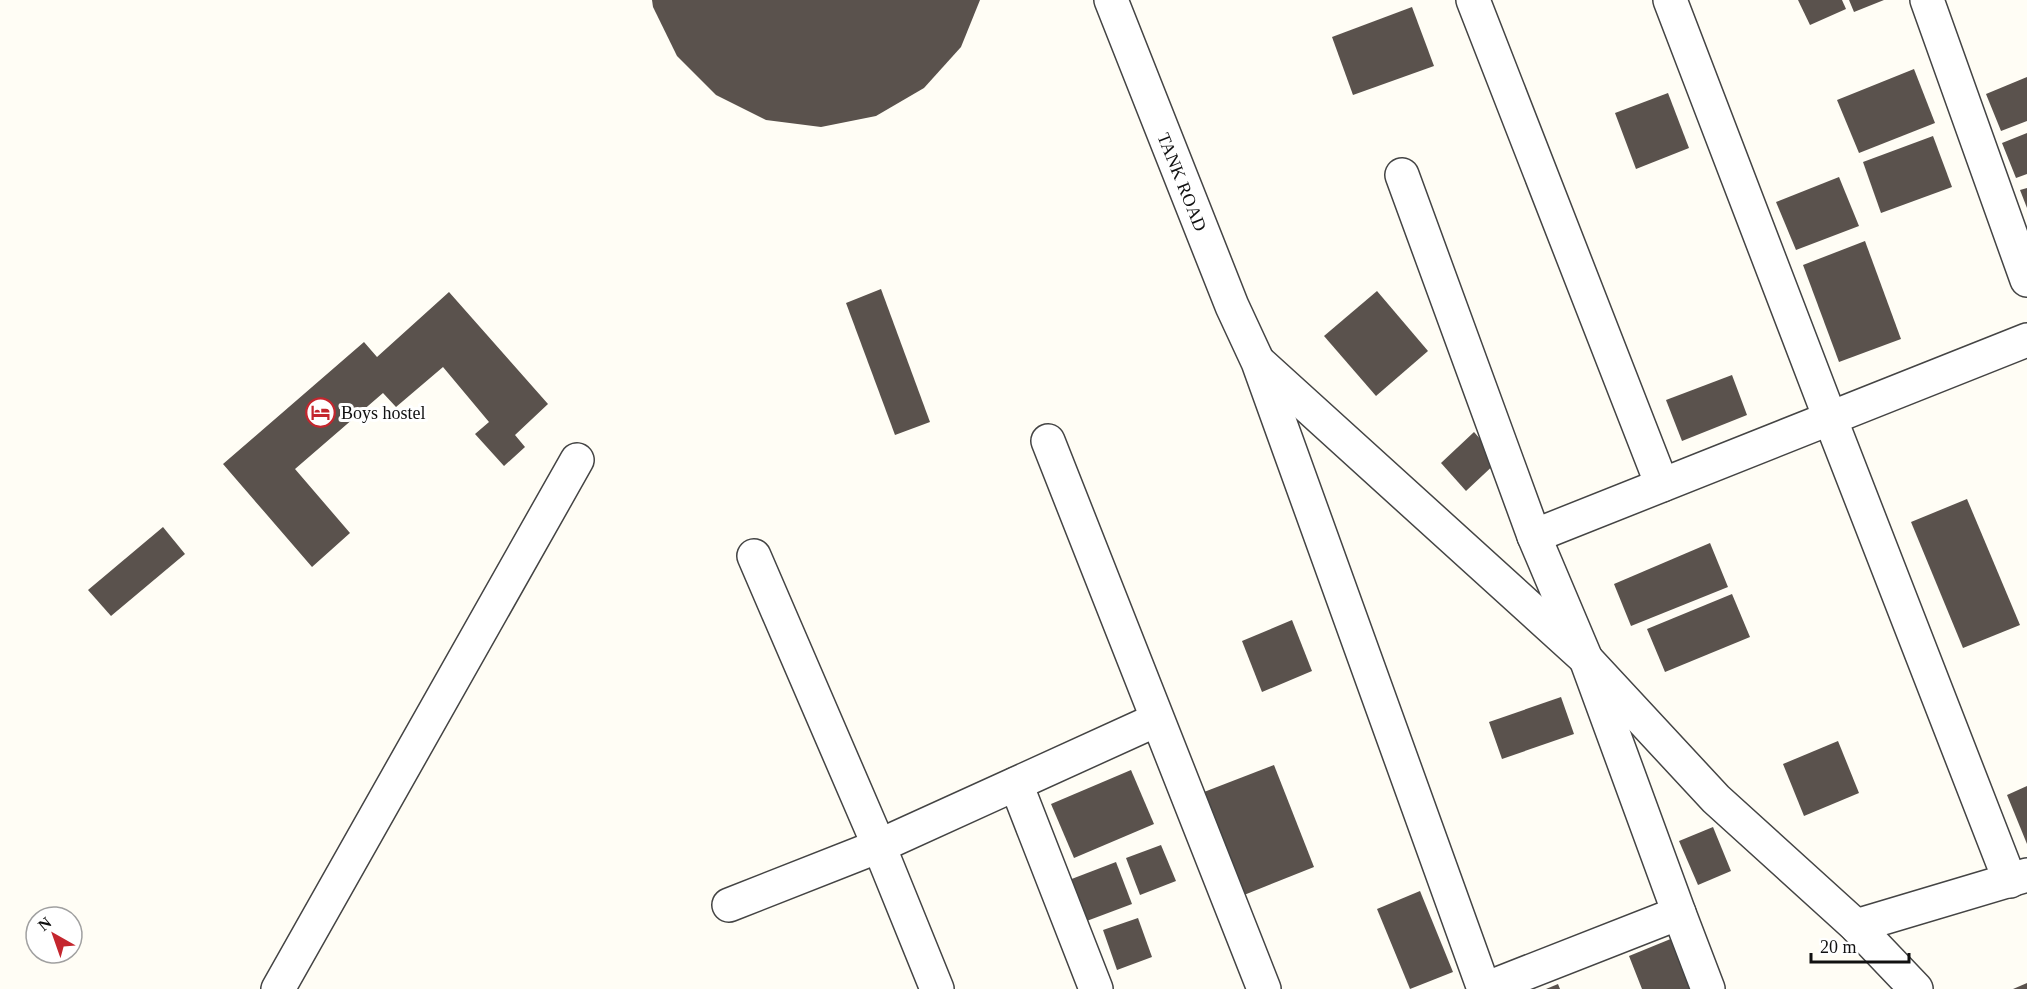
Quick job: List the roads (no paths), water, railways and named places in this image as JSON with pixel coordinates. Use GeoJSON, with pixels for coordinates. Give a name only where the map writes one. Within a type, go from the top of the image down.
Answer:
{"type":"FeatureCollection","features":[{"type":"Feature","properties":{"kind":"street","name":"TANK ROAD"},"geometry":{"type":"LineString","coordinates":[[1110,0],[1232,306],[1258,362],[1485,989]]}},
{"type":"Feature","properties":{"kind":"street"},"geometry":{"type":"LineString","coordinates":[[1473,0],[1662,485]]}},
{"type":"Feature","properties":{"kind":"street"},"geometry":{"type":"LineString","coordinates":[[1670,0],[1830,418],[2019,878],[1857,926]]}},
{"type":"Feature","properties":{"kind":"street"},"geometry":{"type":"LineString","coordinates":[[1927,0],[2027,280]]}},
{"type":"Feature","properties":{"kind":"street"},"geometry":{"type":"LineString","coordinates":[[1402,175],[1534,536],[1586,659],[1708,989]]}},
{"type":"Feature","properties":{"kind":"street"},"geometry":{"type":"LineString","coordinates":[[1534,536],[2027,340]]}},
{"type":"Feature","properties":{"kind":"street"},"geometry":{"type":"LineString","coordinates":[[1258,362],[1586,659],[1716,799],[1857,926],[1916,989]]}},
{"type":"Feature","properties":{"kind":"street"},"geometry":{"type":"LineString","coordinates":[[1048,441],[1156,720],[1264,989]]}},
{"type":"Feature","properties":{"kind":"street"},"geometry":{"type":"LineString","coordinates":[[278,989],[577,460]]}},
{"type":"Feature","properties":{"kind":"street"},"geometry":{"type":"LineString","coordinates":[[754,556],[938,989]]}},
{"type":"Feature","properties":{"kind":"street"},"geometry":{"type":"LineString","coordinates":[[729,905],[879,846],[1156,720]]}},
{"type":"Feature","properties":{"kind":"street"},"geometry":{"type":"LineString","coordinates":[[1016,784],[1096,989]]}},
{"type":"Feature","properties":{"kind":"street"},"geometry":{"type":"LineString","coordinates":[[1485,989],[1679,913]]}},
{"type":"Feature","properties":{"kind":"place","name":"Boys hostel"},"geometry":{"type":"Point","coordinates":[320,413]}}]}
